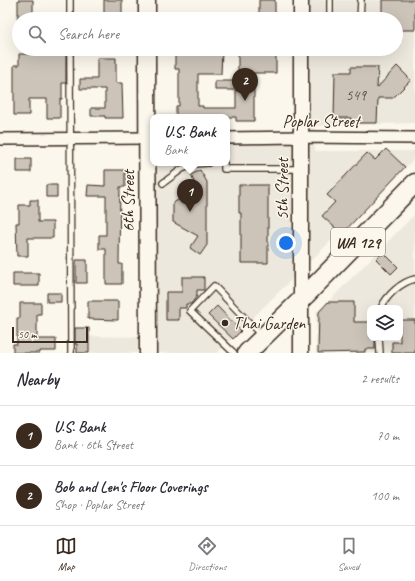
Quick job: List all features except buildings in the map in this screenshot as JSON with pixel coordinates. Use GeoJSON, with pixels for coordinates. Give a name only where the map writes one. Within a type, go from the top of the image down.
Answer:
{"type":"FeatureCollection","features":[{"type":"Feature","properties":{"kind":"main road"},"geometry":{"type":"LineString","coordinates":[[147,0],[147,12]]}},
{"type":"Feature","properties":{"kind":"main road","name":"6th Street"},"geometry":{"type":"LineString","coordinates":[[147,56],[150,138],[148,353]]}},
{"type":"Feature","properties":{"kind":"main road","name":"WA 129"},"geometry":{"type":"LineString","coordinates":[[248,353],[300,302],[415,183]]}},
{"type":"Feature","properties":{"kind":"street"},"geometry":{"type":"LineString","coordinates":[[301,0],[301,12]]}},
{"type":"Feature","properties":{"kind":"street","name":"5th Street"},"geometry":{"type":"LineString","coordinates":[[300,56],[301,353]]}},
{"type":"Feature","properties":{"kind":"street"},"geometry":{"type":"LineString","coordinates":[[0,138],[150,138]]}},
{"type":"Feature","properties":{"kind":"street","name":"Poplar Street"},"geometry":{"type":"LineString","coordinates":[[230,138],[415,138]]}},
{"type":"Feature","properties":{"kind":"lane"},"geometry":{"type":"LineString","coordinates":[[70,0],[70,12]]}},
{"type":"Feature","properties":{"kind":"lane"},"geometry":{"type":"LineString","coordinates":[[330,0],[330,12]]}},
{"type":"Feature","properties":{"kind":"lane"},"geometry":{"type":"LineString","coordinates":[[360,12],[361,0]]}},
{"type":"Feature","properties":{"kind":"lane"},"geometry":{"type":"LineString","coordinates":[[70,56],[71,353]]}},
{"type":"Feature","properties":{"kind":"lane"},"geometry":{"type":"LineString","coordinates":[[163,183],[182,169],[190,166]]}},
{"type":"Feature","properties":{"kind":"lane"},"geometry":{"type":"LineString","coordinates":[[224,166],[224,169],[300,169]]}},
{"type":"Feature","properties":{"kind":"lane"},"geometry":{"type":"LineString","coordinates":[[383,305],[386,299],[395,290],[415,279]]}},
{"type":"Feature","properties":{"kind":"lane"},"geometry":{"type":"LineString","coordinates":[[234,353],[190,311],[214,286],[263,338]]}},
{"type":"Feature","properties":{"kind":"lane"},"geometry":{"type":"LineString","coordinates":[[379,341],[380,353]]}},
{"type":"Feature","properties":{"kind":"shaded area"},"geometry":{"type":"Polygon","coordinates":[[[301,0],[415,0],[415,123],[314,126],[315,151],[415,151],[415,158],[217,353],[73,353],[73,336],[148,337],[153,166],[230,166],[230,138],[300,137],[301,56],[403,56],[403,12],[301,12],[301,0]]]}},
{"type":"Feature","properties":{"kind":"shaded area"},"geometry":{"type":"Polygon","coordinates":[[[415,214],[415,353],[316,353],[316,312],[326,304],[415,214]]]}},
{"type":"Feature","properties":{"kind":"place","name":"Bob and Len's Floor Coverings"},"geometry":{"type":"Point","coordinates":[245,101]}},
{"type":"Feature","properties":{"kind":"place","name":"U.S. Bank"},"geometry":{"type":"Point","coordinates":[190,212]}},
{"type":"Feature","properties":{"kind":"place","name":"Thai Garden"},"geometry":{"type":"Point","coordinates":[225,323]}}]}
